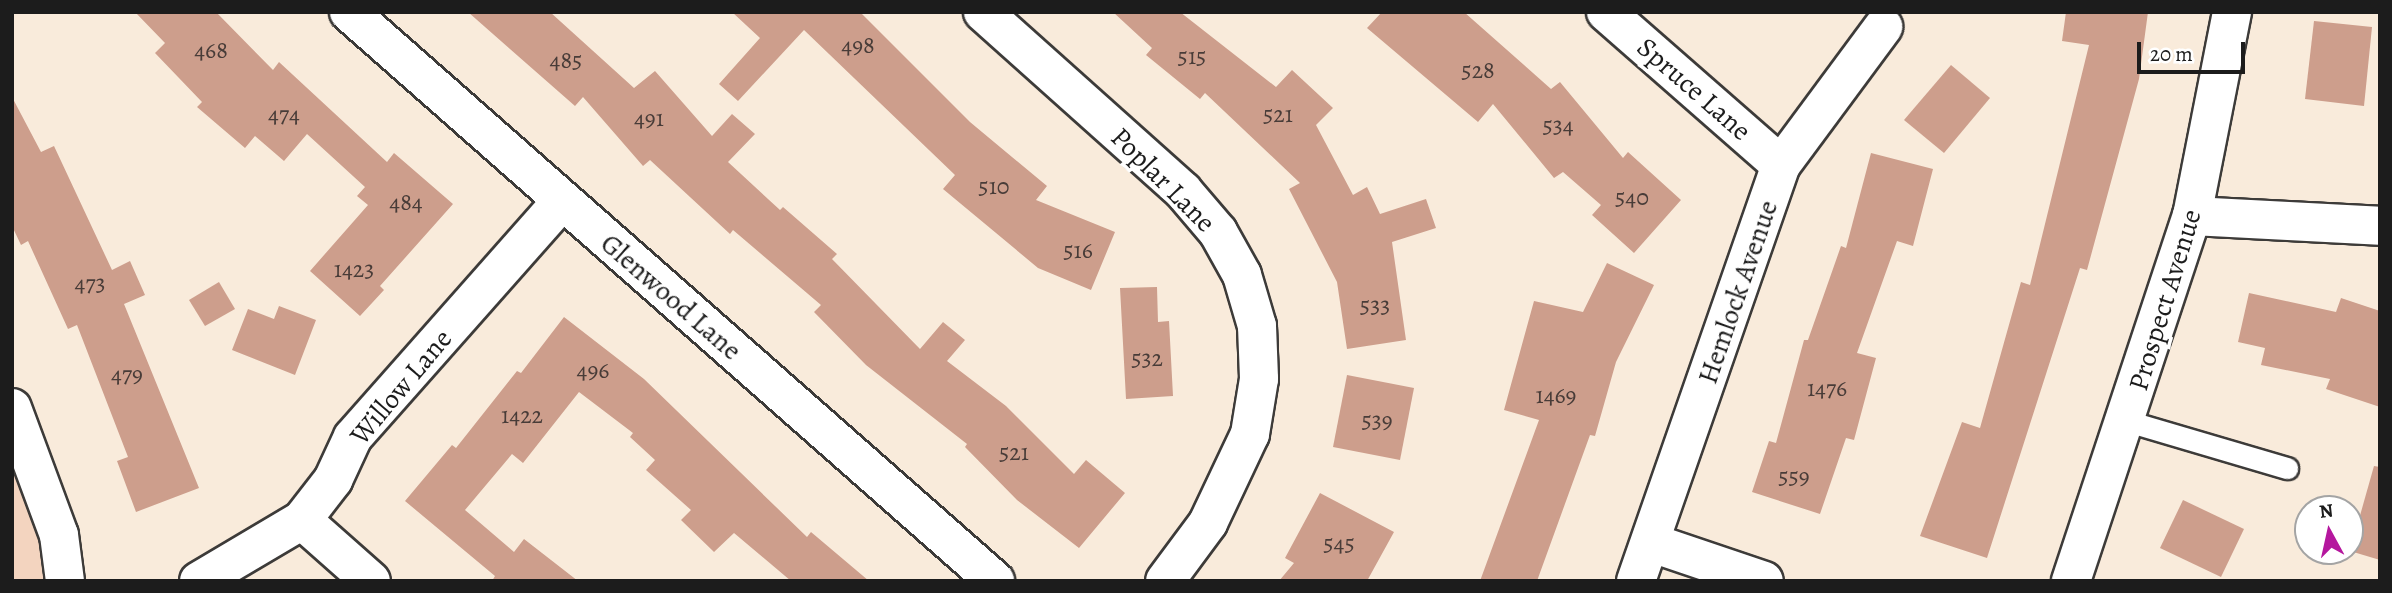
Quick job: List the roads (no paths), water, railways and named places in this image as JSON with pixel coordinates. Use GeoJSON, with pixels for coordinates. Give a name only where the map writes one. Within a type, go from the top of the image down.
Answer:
{"type":"FeatureCollection","features":[{"type":"Feature","properties":{"kind":"street","name":"Glenwood Lane"},"geometry":{"type":"LineString","coordinates":[[349,12],[561,202],[995,581]]}},
{"type":"Feature","properties":{"kind":"street","name":"Poplar Lane"},"geometry":{"type":"LineString","coordinates":[[983,12],[1183,191],[1218,232],[1242,275],[1257,326],[1259,379],[1250,434],[1208,523],[1166,581]]}},
{"type":"Feature","properties":{"kind":"street","name":"Spruce Lane"},"geometry":{"type":"LineString","coordinates":[[1606,12],[1781,165]]}},
{"type":"Feature","properties":{"kind":"street","name":"Prospect Avenue"},"geometry":{"type":"LineString","coordinates":[[2071,581],[2127,421],[2192,216],[2232,12]]}},
{"type":"Feature","properties":{"kind":"street","name":"Hemlock Avenue"},"geometry":{"type":"LineString","coordinates":[[1636,581],[1652,542],[1781,165],[1883,27]]}},
{"type":"Feature","properties":{"kind":"street","name":"Willow Lane"},"geometry":{"type":"LineString","coordinates":[[199,581],[302,520],[332,480],[353,437],[561,202]]}},
{"type":"Feature","properties":{"kind":"street"},"geometry":{"type":"LineString","coordinates":[[2192,216],[2380,226]]}},
{"type":"Feature","properties":{"kind":"street"},"geometry":{"type":"LineString","coordinates":[[12,408],[55,522],[65,581]]}},
{"type":"Feature","properties":{"kind":"street"},"geometry":{"type":"LineString","coordinates":[[302,520],[371,581]]}},
{"type":"Feature","properties":{"kind":"street"},"geometry":{"type":"LineString","coordinates":[[1652,542],[1764,581]]}},
{"type":"Feature","properties":{"kind":"lane"},"geometry":{"type":"LineString","coordinates":[[2127,421],[2287,468]]}}]}
